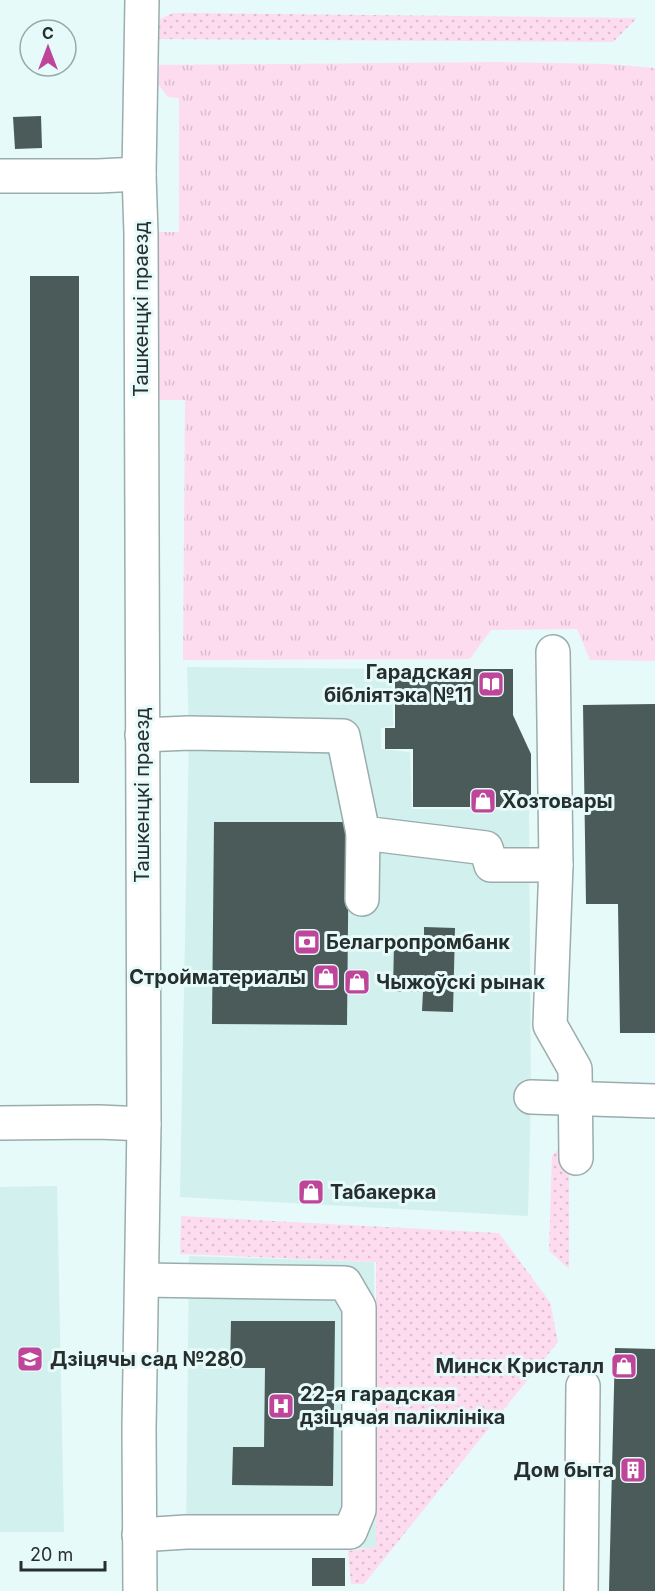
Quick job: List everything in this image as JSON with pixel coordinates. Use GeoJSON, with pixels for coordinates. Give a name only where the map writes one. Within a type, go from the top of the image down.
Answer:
{"type":"FeatureCollection","features":[{"type":"Feature","properties":{"kind":"street","name":"Ташкенцкі праезд"},"geometry":{"type":"LineString","coordinates":[[140,1591],[144,1124],[139,174],[142,0]]}},
{"type":"Feature","properties":{"kind":"street"},"geometry":{"type":"LineString","coordinates":[[0,176],[139,174]]}},
{"type":"Feature","properties":{"kind":"street"},"geometry":{"type":"LineString","coordinates":[[554,652],[556,865],[550,1025],[575,1069],[576,1158]]}},
{"type":"Feature","properties":{"kind":"street"},"geometry":{"type":"LineString","coordinates":[[142,735],[189,733],[343,736],[363,833],[362,899]]}},
{"type":"Feature","properties":{"kind":"street"},"geometry":{"type":"LineString","coordinates":[[363,833],[486,848],[491,865],[556,865]]}},
{"type":"Feature","properties":{"kind":"street"},"geometry":{"type":"LineString","coordinates":[[531,1097],[655,1101]]}},
{"type":"Feature","properties":{"kind":"street"},"geometry":{"type":"LineString","coordinates":[[0,1124],[99,1122],[144,1124]]}},
{"type":"Feature","properties":{"kind":"street"},"geometry":{"type":"LineString","coordinates":[[139,1534],[350,1532],[358,1510],[359,1307],[345,1283],[142,1280]]}},
{"type":"Feature","properties":{"kind":"street"},"geometry":{"type":"LineString","coordinates":[[581,1591],[583,1386]]}},
{"type":"Feature","properties":{"kind":"shaded area","name":"Чыжоўскі рынак"},"geometry":{"type":"Polygon","coordinates":[[[187,667],[392,669],[393,726],[381,728],[381,749],[410,752],[412,809],[529,810],[531,1097],[528,1216],[180,1197],[189,733],[187,667]]]}},
{"type":"Feature","properties":{"kind":"shaded area","name":"Дзіцячы сад №280"},"geometry":{"type":"Polygon","coordinates":[[[57,1186],[64,1532],[0,1532],[0,1187],[57,1186]]]}},
{"type":"Feature","properties":{"kind":"shaded area","name":"22-я гарадская дзіцячая паліклініка"},"geometry":{"type":"Polygon","coordinates":[[[189,1256],[374,1262],[376,1548],[186,1549],[189,1256]]]}},
{"type":"Feature","properties":{"kind":"green space"},"geometry":{"type":"Polygon","coordinates":[[[173,13],[637,18],[613,42],[157,39],[160,19],[173,13]]]}},
{"type":"Feature","properties":{"kind":"green space"},"geometry":{"type":"Polygon","coordinates":[[[497,62],[608,64],[655,68],[655,661],[590,660],[577,629],[491,630],[470,659],[183,660],[185,400],[153,400],[150,232],[179,232],[179,98],[168,97],[154,79],[155,65],[497,62]]]}},
{"type":"Feature","properties":{"kind":"green space"},"geometry":{"type":"Polygon","coordinates":[[[569,1137],[569,1269],[549,1251],[552,1156],[569,1137]]]}},
{"type":"Feature","properties":{"kind":"green space"},"geometry":{"type":"Polygon","coordinates":[[[181,1216],[499,1233],[550,1302],[558,1342],[364,1584],[351,1584],[348,1551],[376,1547],[376,1262],[180,1254],[181,1216]]]}},
{"type":"Feature","properties":{"kind":"building"},"geometry":{"type":"Polygon","coordinates":[[[41,116],[42,148],[15,149],[13,117],[41,116]]]}},
{"type":"Feature","properties":{"kind":"building"},"geometry":{"type":"Polygon","coordinates":[[[30,276],[79,276],[79,783],[30,783],[30,276]]]}},
{"type":"Feature","properties":{"kind":"building"},"geometry":{"type":"Polygon","coordinates":[[[395,669],[513,669],[513,715],[531,754],[531,807],[413,807],[413,749],[385,749],[385,728],[395,728],[395,669]]]}},
{"type":"Feature","properties":{"kind":"building"},"geometry":{"type":"Polygon","coordinates":[[[655,704],[655,1033],[620,1033],[618,904],[586,904],[583,705],[655,704]]]}},
{"type":"Feature","properties":{"kind":"building"},"geometry":{"type":"Polygon","coordinates":[[[214,822],[349,822],[347,1025],[212,1024],[214,822]]]}},
{"type":"Feature","properties":{"kind":"building"},"geometry":{"type":"Polygon","coordinates":[[[424,927],[455,928],[453,1012],[422,1011],[423,992],[393,992],[394,942],[424,943],[424,927]]]}},
{"type":"Feature","properties":{"kind":"building"},"geometry":{"type":"Polygon","coordinates":[[[231,1321],[335,1321],[333,1486],[232,1485],[233,1447],[264,1447],[265,1368],[230,1368],[231,1321]]]}},
{"type":"Feature","properties":{"kind":"building","name":"Дом быта"},"geometry":{"type":"Polygon","coordinates":[[[615,1348],[655,1349],[655,1591],[609,1591],[615,1348]]]}},
{"type":"Feature","properties":{"kind":"building"},"geometry":{"type":"Polygon","coordinates":[[[312,1558],[345,1558],[345,1586],[312,1586],[312,1558]]]}},
{"type":"Feature","properties":{"kind":"place","name":"Гарадская бібліятэка №11"},"geometry":{"type":"Point","coordinates":[491,684]}},
{"type":"Feature","properties":{"kind":"place","name":"Хозтовары"},"geometry":{"type":"Point","coordinates":[483,801]}},
{"type":"Feature","properties":{"kind":"place","name":"Белагропромбанк"},"geometry":{"type":"Point","coordinates":[307,942]}},
{"type":"Feature","properties":{"kind":"place","name":"Стройматериалы"},"geometry":{"type":"Point","coordinates":[326,977]}},
{"type":"Feature","properties":{"kind":"place","name":"Чыжоўскі рынак"},"geometry":{"type":"Point","coordinates":[357,982]}},
{"type":"Feature","properties":{"kind":"place","name":"Табакерка"},"geometry":{"type":"Point","coordinates":[311,1192]}},
{"type":"Feature","properties":{"kind":"place","name":"Дзіцячы сад №280"},"geometry":{"type":"Point","coordinates":[30,1359]}},
{"type":"Feature","properties":{"kind":"place","name":"Минск Кристалл"},"geometry":{"type":"Point","coordinates":[624,1366]}},
{"type":"Feature","properties":{"kind":"place","name":"22-я гарадская дзіцячая паліклініка"},"geometry":{"type":"Point","coordinates":[281,1406]}},
{"type":"Feature","properties":{"kind":"place","name":"Дом быта"},"geometry":{"type":"Point","coordinates":[633,1470]}}]}
